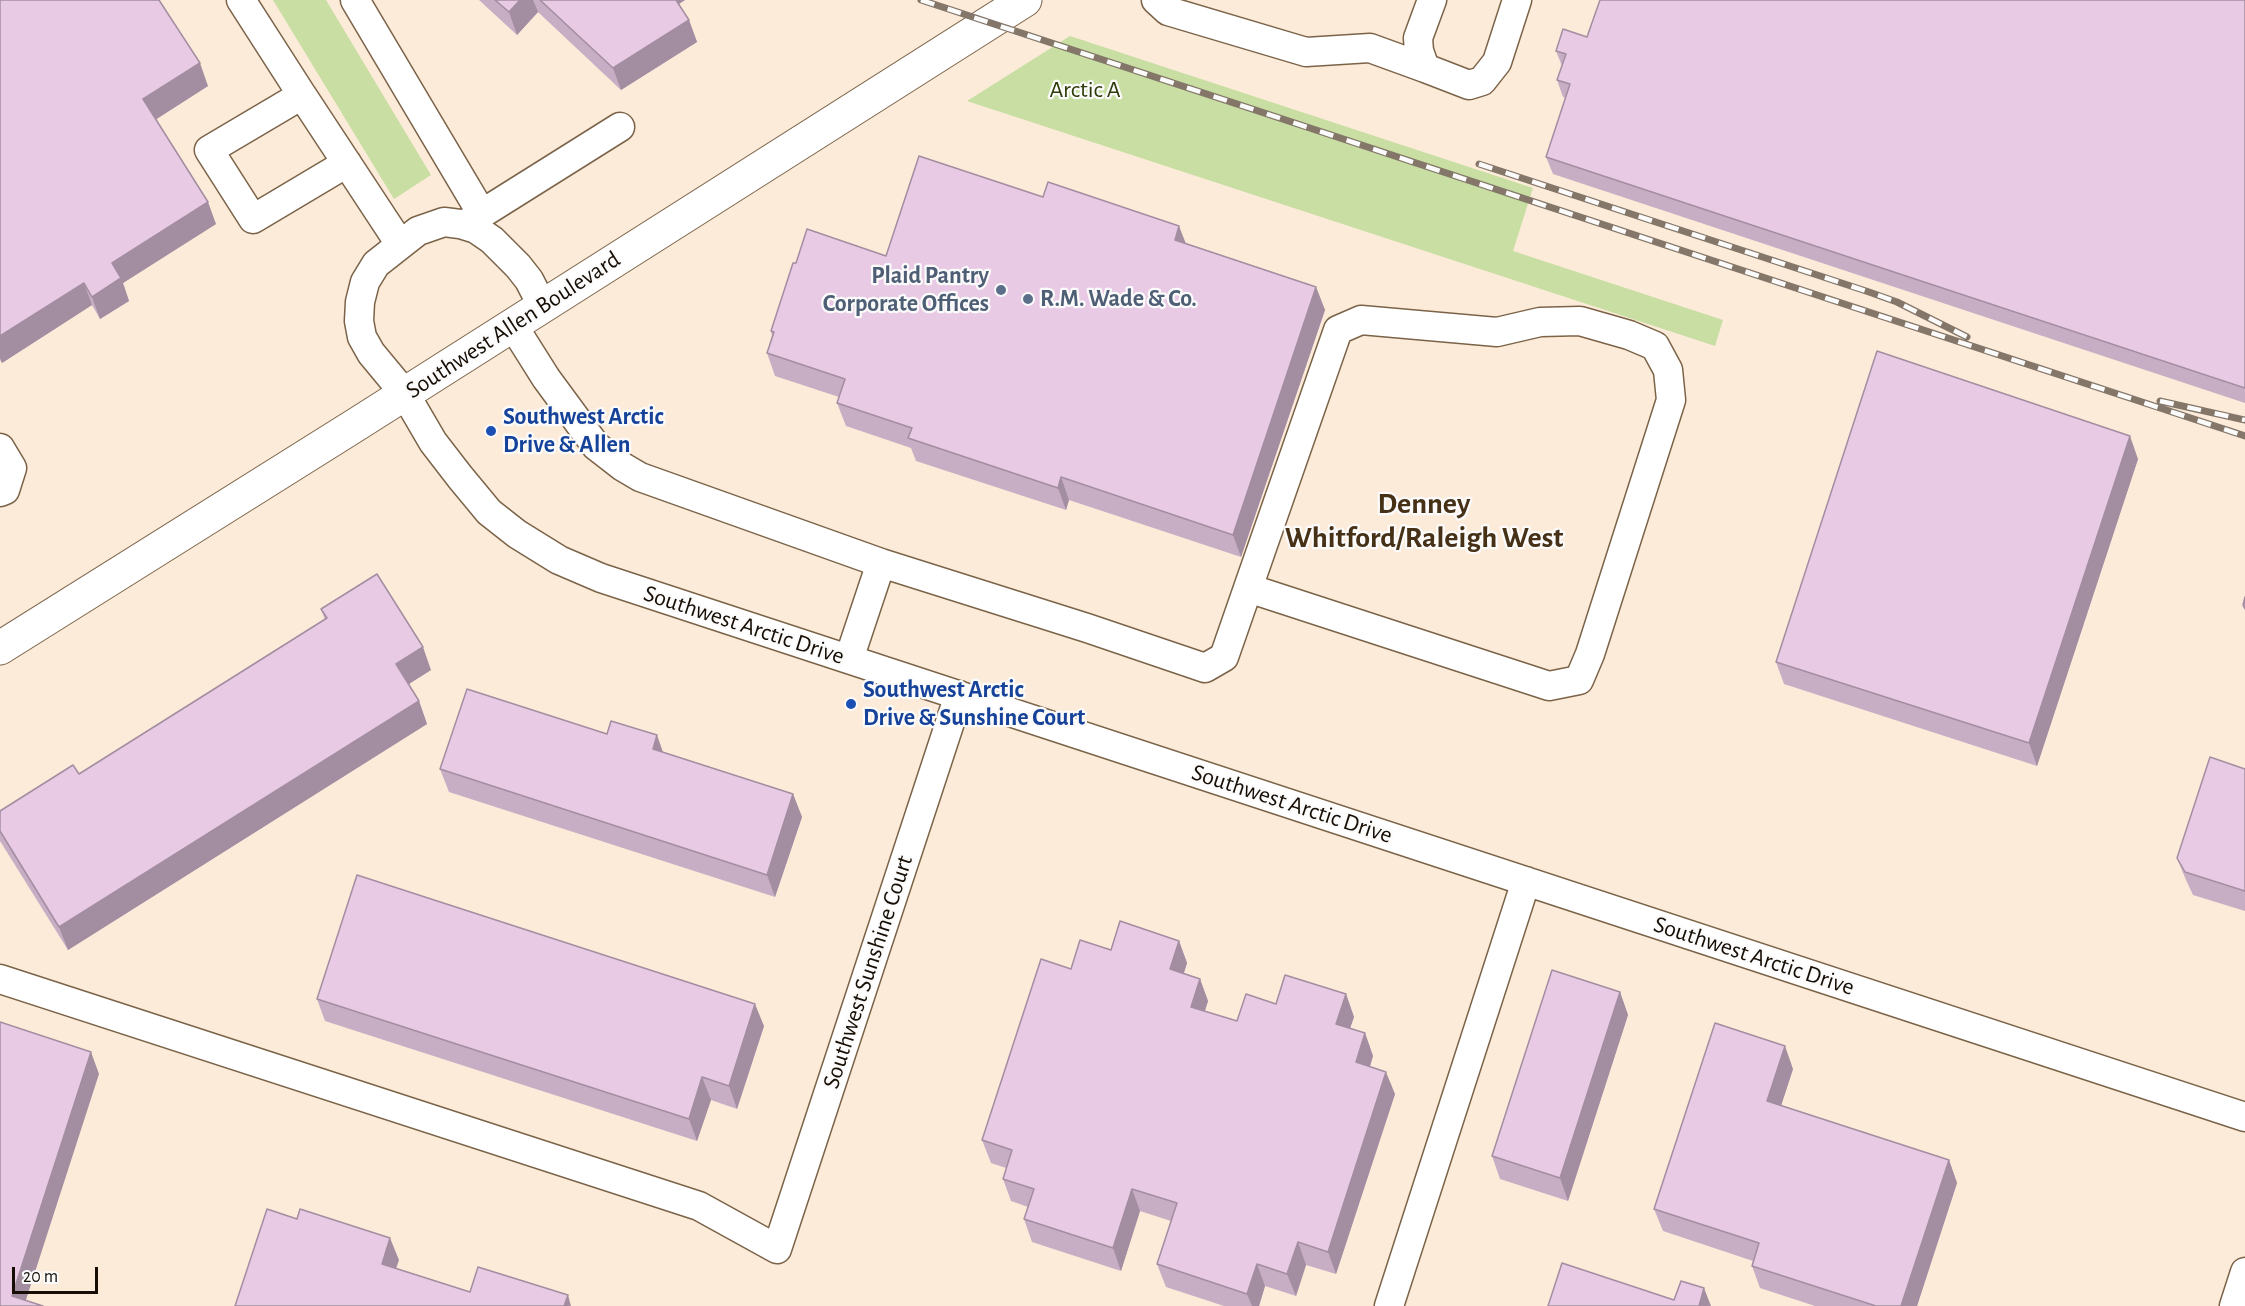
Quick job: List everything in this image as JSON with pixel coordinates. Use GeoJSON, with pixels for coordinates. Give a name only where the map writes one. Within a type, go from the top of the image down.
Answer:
{"type":"FeatureCollection","features":[{"type":"Feature","properties":{"kind":"main road","name":"Southwest Allen Boulevard"},"geometry":{"type":"LineString","coordinates":[[0,648],[1025,0]]}},
{"type":"Feature","properties":{"kind":"street"},"geometry":{"type":"LineString","coordinates":[[241,0],[400,244]]}},
{"type":"Feature","properties":{"kind":"street"},"geometry":{"type":"LineString","coordinates":[[355,0],[476,229],[505,252],[528,280],[542,305]]}},
{"type":"Feature","properties":{"kind":"street"},"geometry":{"type":"LineString","coordinates":[[1156,0],[1168,11],[1305,52],[1370,48],[1469,85],[1482,81],[1497,62],[1517,0]]}},
{"type":"Feature","properties":{"kind":"street"},"geometry":{"type":"LineString","coordinates":[[1425,68],[1419,51],[1418,38],[1432,0]]}},
{"type":"Feature","properties":{"kind":"street"},"geometry":{"type":"LineString","coordinates":[[302,95],[209,150],[253,219],[347,163]]}},
{"type":"Feature","properties":{"kind":"street"},"geometry":{"type":"LineString","coordinates":[[473,220],[620,127]]}},
{"type":"Feature","properties":{"kind":"street","name":"Southwest Arctic Drive"},"geometry":{"type":"LineString","coordinates":[[473,220],[431,225],[418,231],[376,264],[365,282],[360,302],[359,321],[362,337],[371,353],[405,394],[434,442],[489,512],[517,534],[559,560],[601,578],[2245,1117]]}},
{"type":"Feature","properties":{"kind":"street"},"geometry":{"type":"LineString","coordinates":[[512,324],[546,378],[596,447],[640,477],[881,563],[1205,668],[1224,657],[1248,588],[1338,330],[1360,320],[1497,332],[1540,322],[1580,321],[1629,335],[1655,346],[1668,370],[1671,400],[1594,643],[1579,680],[1549,686],[1248,588]]}},
{"type":"Feature","properties":{"kind":"street"},"geometry":{"type":"LineString","coordinates":[[0,448],[12,468],[4,490],[0,492]]}},
{"type":"Feature","properties":{"kind":"street"},"geometry":{"type":"LineString","coordinates":[[849,659],[881,563]]}},
{"type":"Feature","properties":{"kind":"street","name":"Southwest Sunshine Court"},"geometry":{"type":"LineString","coordinates":[[0,979],[699,1206],[777,1250],[959,695]]}},
{"type":"Feature","properties":{"kind":"street"},"geometry":{"type":"LineString","coordinates":[[1389,1306],[1526,881]]}},
{"type":"Feature","properties":{"kind":"street"},"geometry":{"type":"LineString","coordinates":[[2234,1306],[2245,1272]]}},
{"type":"Feature","properties":{"kind":"green space"},"geometry":{"type":"Polygon","coordinates":[[[273,0],[326,0],[431,175],[394,199],[273,0]]]}},
{"type":"Feature","properties":{"kind":"green space","name":"Arctic A"},"geometry":{"type":"Polygon","coordinates":[[[1070,36],[1533,188],[1513,251],[1723,320],[1715,346],[967,101],[1070,36]]]}},
{"type":"Feature","properties":{"kind":"building"},"geometry":{"type":"Polygon","coordinates":[[[0,0],[159,0],[200,63],[143,99],[208,202],[112,263],[121,278],[92,297],[84,283],[0,336],[0,0]]]}},
{"type":"Feature","properties":{"kind":"building"},"geometry":{"type":"Polygon","coordinates":[[[495,0],[520,0],[509,12],[495,0]]]}},
{"type":"Feature","properties":{"kind":"building"},"geometry":{"type":"Polygon","coordinates":[[[540,0],[676,0],[689,20],[613,68],[540,0]]]}},
{"type":"Feature","properties":{"kind":"building"},"geometry":{"type":"Polygon","coordinates":[[[1600,0],[2245,0],[2245,388],[1546,157],[1570,84],[1557,80],[1566,54],[1556,51],[1563,29],[1587,37],[1600,0]]]}},
{"type":"Feature","properties":{"kind":"building"},"geometry":{"type":"Polygon","coordinates":[[[919,156],[1043,197],[1048,182],[1179,226],[1175,240],[1316,287],[1233,535],[1061,477],[1058,488],[908,438],[912,428],[837,403],[845,379],[767,353],[774,332],[771,331],[793,263],[796,263],[807,229],[886,256],[919,156]]]}},
{"type":"Feature","properties":{"kind":"building"},"geometry":{"type":"Polygon","coordinates":[[[1877,351],[2130,436],[2029,743],[1776,662],[1877,351]]]}},
{"type":"Feature","properties":{"kind":"building"},"geometry":{"type":"Polygon","coordinates":[[[377,574],[423,647],[396,664],[419,701],[59,927],[0,831],[0,811],[73,765],[79,774],[327,618],[321,609],[377,574]]]}},
{"type":"Feature","properties":{"kind":"building"},"geometry":{"type":"Polygon","coordinates":[[[467,689],[607,734],[611,721],[657,735],[653,749],[793,794],[767,875],[440,769],[467,689]]]}},
{"type":"Feature","properties":{"kind":"building"},"geometry":{"type":"Polygon","coordinates":[[[2210,757],[2245,769],[2245,891],[2185,872],[2177,858],[2210,757]]]}},
{"type":"Feature","properties":{"kind":"building"},"geometry":{"type":"Polygon","coordinates":[[[357,875],[755,1004],[729,1086],[702,1077],[689,1119],[317,999],[357,875]]]}},
{"type":"Feature","properties":{"kind":"building"},"geometry":{"type":"Polygon","coordinates":[[[1120,921],[1179,941],[1170,969],[1200,979],[1191,1007],[1237,1021],[1246,994],[1276,1004],[1285,975],[1346,994],[1336,1024],[1365,1033],[1356,1062],[1386,1072],[1328,1252],[1298,1242],[1287,1274],[1257,1264],[1247,1294],[1157,1264],[1177,1203],[1132,1189],[1113,1248],[1024,1219],[1034,1189],[1003,1179],[1012,1150],[982,1140],[1041,959],[1071,969],[1080,940],[1111,950],[1120,921]]]}},
{"type":"Feature","properties":{"kind":"building"},"geometry":{"type":"Polygon","coordinates":[[[1552,970],[1620,992],[1560,1178],[1492,1156],[1552,970]]]}},
{"type":"Feature","properties":{"kind":"building"},"geometry":{"type":"Polygon","coordinates":[[[0,1022],[91,1052],[12,1296],[43,1306],[0,1306],[0,1022]]]}},
{"type":"Feature","properties":{"kind":"building"},"geometry":{"type":"Polygon","coordinates":[[[1715,1023],[1785,1046],[1767,1101],[1949,1160],[1901,1306],[1876,1306],[1752,1266],[1759,1243],[1654,1209],[1715,1023]]]}},
{"type":"Feature","properties":{"kind":"building"},"geometry":{"type":"Polygon","coordinates":[[[267,1209],[297,1219],[300,1209],[390,1238],[382,1264],[470,1292],[478,1267],[568,1295],[564,1306],[235,1306],[267,1209]]]}},
{"type":"Feature","properties":{"kind":"building"},"geometry":{"type":"Polygon","coordinates":[[[1562,1263],[1674,1300],[1681,1281],[1704,1288],[1699,1306],[1548,1306],[1562,1263]]]}},
{"type":"Feature","properties":{"kind":"railway"},"geometry":{"type":"LineString","coordinates":[[921,0],[2245,436]]}},
{"type":"Feature","properties":{"kind":"railway"},"geometry":{"type":"LineString","coordinates":[[1479,164],[1869,292],[1897,302],[1967,337]]}},
{"type":"Feature","properties":{"kind":"railway"},"geometry":{"type":"LineString","coordinates":[[2160,401],[2245,420]]}},
{"type":"Feature","properties":{"kind":"place","name":"Plaid Pantry Corporate Offices"},"geometry":{"type":"Point","coordinates":[1001,290]}},
{"type":"Feature","properties":{"kind":"place","name":"R.M. Wade & Co."},"geometry":{"type":"Point","coordinates":[1028,299]}},
{"type":"Feature","properties":{"kind":"place","name":"Southwest Arctic Drive & Allen"},"geometry":{"type":"Point","coordinates":[491,431]}},
{"type":"Feature","properties":{"kind":"place","name":"Southwest Arctic Drive & Sunshine Court"},"geometry":{"type":"Point","coordinates":[851,704]}},
{"type":"Feature","properties":{"kind":"district","name":"Denney Whitford/Raleigh West"},"geometry":{"type":"Point","coordinates":[1424,521]}}]}
